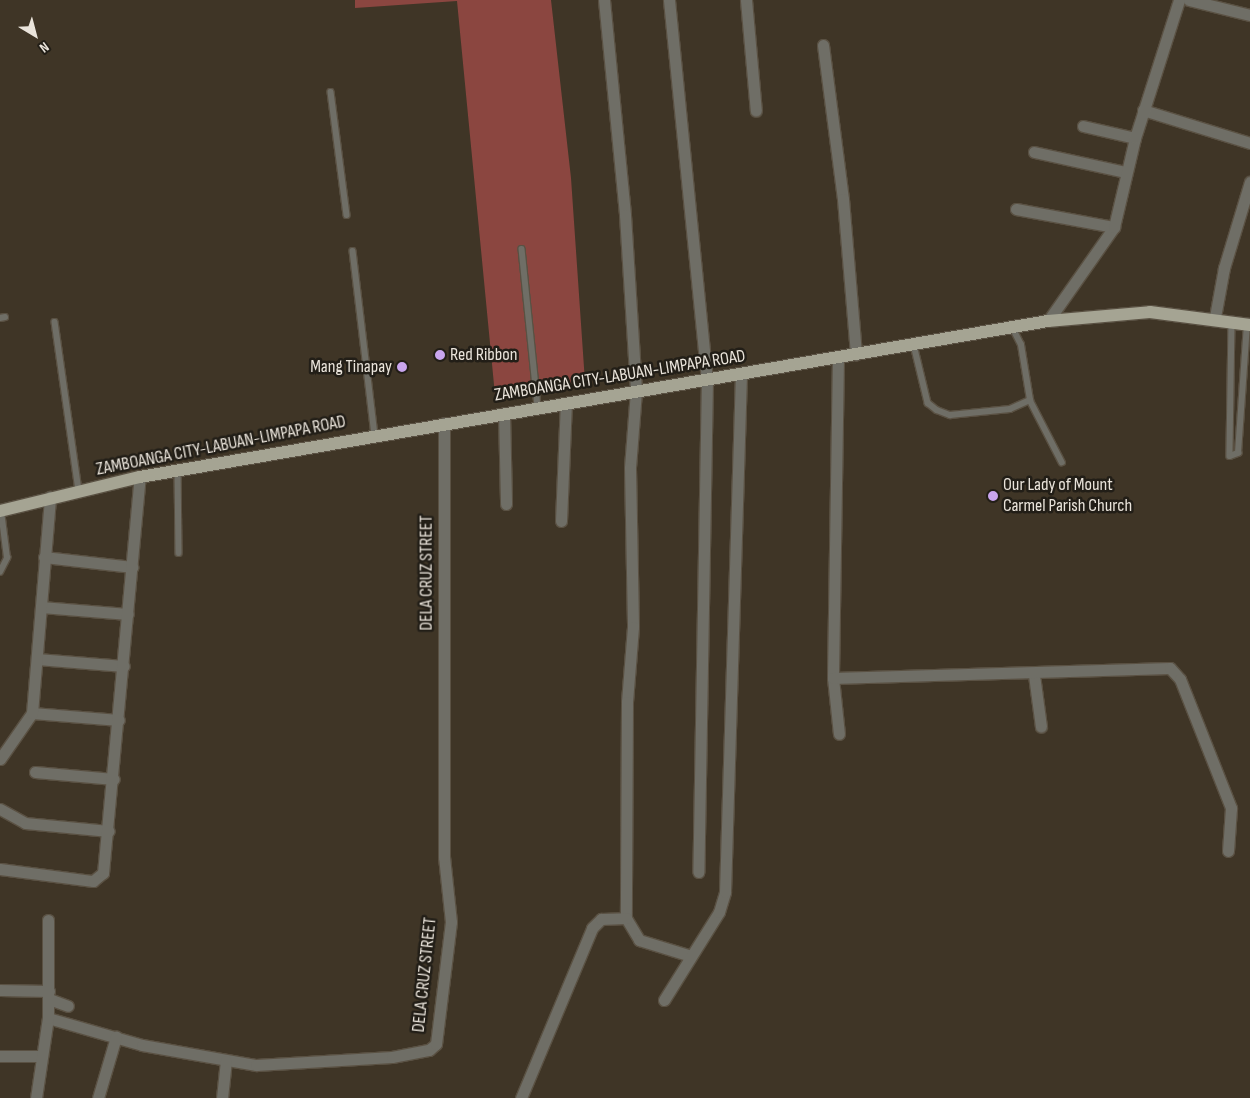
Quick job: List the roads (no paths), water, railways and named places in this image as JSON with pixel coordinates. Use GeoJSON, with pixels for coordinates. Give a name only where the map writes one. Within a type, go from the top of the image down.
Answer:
{"type":"FeatureCollection","features":[{"type":"Feature","properties":{"kind":"main road","name":"ZAMBOANGA CITY-LABUAN-LIMPAPA ROAD"},"geometry":{"type":"LineString","coordinates":[[1,511],[50,497],[178,470],[444,423],[1013,329],[1048,321],[1150,312],[1215,316],[1249,324]]}},
{"type":"Feature","properties":{"kind":"street"},"geometry":{"type":"LineString","coordinates":[[604,0],[625,214],[636,391],[630,468],[632,627],[627,702],[626,918],[642,942],[691,956]]}},
{"type":"Feature","properties":{"kind":"street"},"geometry":{"type":"LineString","coordinates":[[669,0],[706,379],[698,872]]}},
{"type":"Feature","properties":{"kind":"street"},"geometry":{"type":"LineString","coordinates":[[746,0],[756,111]]}},
{"type":"Feature","properties":{"kind":"street"},"geometry":{"type":"LineString","coordinates":[[1048,321],[1114,227],[1126,172],[1143,110],[1180,0]]}},
{"type":"Feature","properties":{"kind":"street"},"geometry":{"type":"LineString","coordinates":[[1189,0],[1250,15]]}},
{"type":"Feature","properties":{"kind":"street"},"geometry":{"type":"LineString","coordinates":[[823,45],[843,200],[856,354]]}},
{"type":"Feature","properties":{"kind":"street"},"geometry":{"type":"LineString","coordinates":[[1143,110],[1250,143]]}},
{"type":"Feature","properties":{"kind":"street"},"geometry":{"type":"LineString","coordinates":[[1083,126],[1135,138]]}},
{"type":"Feature","properties":{"kind":"street"},"geometry":{"type":"LineString","coordinates":[[1034,152],[1126,172]]}},
{"type":"Feature","properties":{"kind":"street"},"geometry":{"type":"LineString","coordinates":[[1215,316],[1250,182]]}},
{"type":"Feature","properties":{"kind":"street"},"geometry":{"type":"LineString","coordinates":[[1016,209],[1114,227]]}},
{"type":"Feature","properties":{"kind":"street"},"geometry":{"type":"LineString","coordinates":[[838,358],[833,678],[839,734]]}},
{"type":"Feature","properties":{"kind":"street"},"geometry":{"type":"LineString","coordinates":[[664,1000],[719,912],[725,892],[741,374]]}},
{"type":"Feature","properties":{"kind":"street"},"geometry":{"type":"LineString","coordinates":[[561,521],[566,403]]}},
{"type":"Feature","properties":{"kind":"street"},"geometry":{"type":"LineString","coordinates":[[504,413],[506,504]]}},
{"type":"Feature","properties":{"kind":"street","name":"DELA CRUZ STREET"},"geometry":{"type":"LineString","coordinates":[[48,1018],[116,1038],[256,1065],[392,1057],[429,1050],[436,1044],[451,922],[444,857],[444,423]]}},
{"type":"Feature","properties":{"kind":"street"},"geometry":{"type":"LineString","coordinates":[[0,869],[99,880],[109,831],[140,477]]}},
{"type":"Feature","properties":{"kind":"street"},"geometry":{"type":"LineString","coordinates":[[0,758],[32,713],[50,497]]}},
{"type":"Feature","properties":{"kind":"street"},"geometry":{"type":"LineString","coordinates":[[44,557],[132,567]]}},
{"type":"Feature","properties":{"kind":"street"},"geometry":{"type":"LineString","coordinates":[[40,607],[128,614]]}},
{"type":"Feature","properties":{"kind":"street"},"geometry":{"type":"LineString","coordinates":[[37,659],[124,666]]}},
{"type":"Feature","properties":{"kind":"street"},"geometry":{"type":"LineString","coordinates":[[833,678],[1034,675],[1174,670],[1231,808],[1228,851]]}},
{"type":"Feature","properties":{"kind":"street"},"geometry":{"type":"LineString","coordinates":[[1034,675],[1041,727]]}},
{"type":"Feature","properties":{"kind":"street"},"geometry":{"type":"LineString","coordinates":[[32,713],[119,720]]}},
{"type":"Feature","properties":{"kind":"street"},"geometry":{"type":"LineString","coordinates":[[35,772],[114,779]]}},
{"type":"Feature","properties":{"kind":"street"},"geometry":{"type":"LineString","coordinates":[[0,809],[25,823],[109,831]]}},
{"type":"Feature","properties":{"kind":"street"},"geometry":{"type":"LineString","coordinates":[[521,1098],[592,928],[601,919],[626,918]]}},
{"type":"Feature","properties":{"kind":"street"},"geometry":{"type":"LineString","coordinates":[[36,1098],[48,1018],[48,920]]}},
{"type":"Feature","properties":{"kind":"street"},"geometry":{"type":"LineString","coordinates":[[0,990],[49,995],[68,1006]]}},
{"type":"Feature","properties":{"kind":"street"},"geometry":{"type":"LineString","coordinates":[[98,1098],[116,1038]]}},
{"type":"Feature","properties":{"kind":"street"},"geometry":{"type":"LineString","coordinates":[[0,1056],[41,1056]]}},
{"type":"Feature","properties":{"kind":"street"},"geometry":{"type":"LineString","coordinates":[[222,1098],[226,1060]]}},
{"type":"Feature","properties":{"kind":"lane"},"geometry":{"type":"LineString","coordinates":[[331,92],[347,215]]}},
{"type":"Feature","properties":{"kind":"lane"},"geometry":{"type":"LineString","coordinates":[[522,249],[538,408]]}},
{"type":"Feature","properties":{"kind":"lane"},"geometry":{"type":"LineString","coordinates":[[354,251],[375,435]]}},
{"type":"Feature","properties":{"kind":"lane"},"geometry":{"type":"LineString","coordinates":[[1232,320],[1230,456],[1238,453],[1248,355],[1249,324]]}},
{"type":"Feature","properties":{"kind":"lane"},"geometry":{"type":"LineString","coordinates":[[55,322],[79,492]]}},
{"type":"Feature","properties":{"kind":"lane"},"geometry":{"type":"LineString","coordinates":[[1013,329],[1021,345],[1030,400],[1062,462]]}},
{"type":"Feature","properties":{"kind":"lane"},"geometry":{"type":"LineString","coordinates":[[914,345],[928,403],[937,410],[950,415],[1010,408],[1030,400]]}},
{"type":"Feature","properties":{"kind":"lane"},"geometry":{"type":"LineString","coordinates":[[178,470],[179,553]]}},
{"type":"Feature","properties":{"kind":"lane"},"geometry":{"type":"LineString","coordinates":[[0,572],[7,558],[1,511]]}},
{"type":"Feature","properties":{"kind":"place","name":"Red Ribbon"},"geometry":{"type":"Point","coordinates":[440,355]}},
{"type":"Feature","properties":{"kind":"place","name":"Mang Tinapay"},"geometry":{"type":"Point","coordinates":[402,367]}},
{"type":"Feature","properties":{"kind":"place","name":"Our Lady of Mount Carmel Parish Church"},"geometry":{"type":"Point","coordinates":[993,496]}}]}
